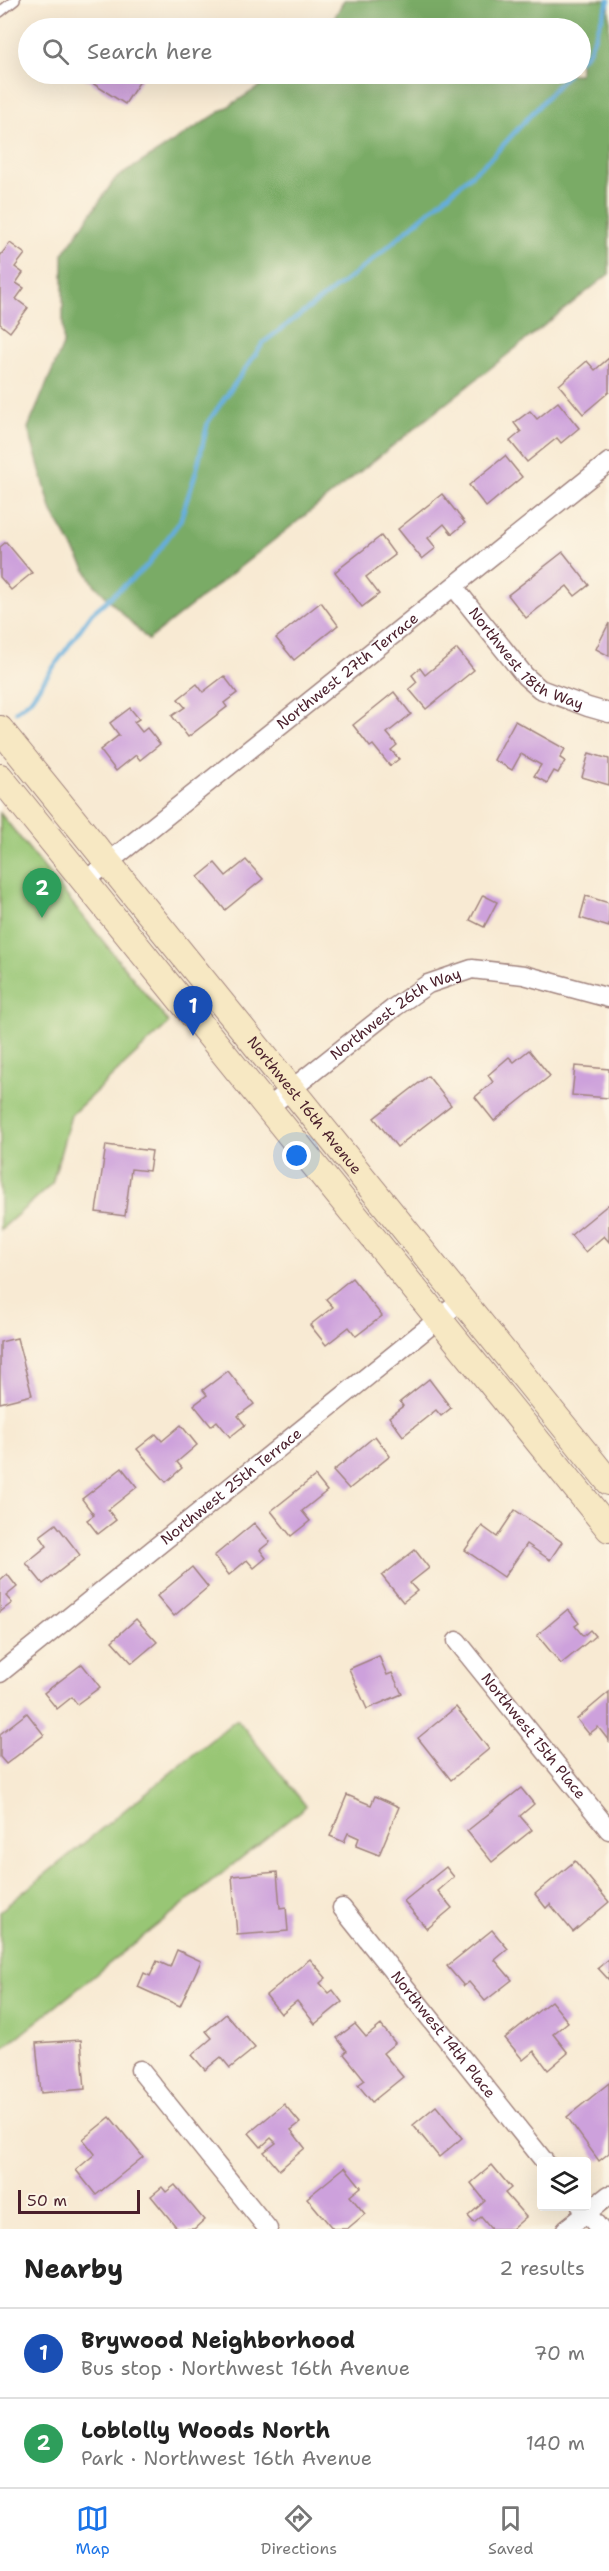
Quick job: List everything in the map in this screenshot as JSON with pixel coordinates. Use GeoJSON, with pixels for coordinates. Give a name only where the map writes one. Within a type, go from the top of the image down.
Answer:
{"type":"FeatureCollection","features":[{"type":"Feature","properties":{"kind":"main road","name":"Northwest 16th Avenue"},"geometry":{"type":"LineString","coordinates":[[0,729],[609,1482]]}},
{"type":"Feature","properties":{"kind":"main road","name":"Northwest 16th Avenue"},"geometry":{"type":"LineString","coordinates":[[0,777],[609,1529]]}},
{"type":"Feature","properties":{"kind":"street","name":"Northwest 27th Terrace"},"geometry":{"type":"LineString","coordinates":[[85,881],[609,462]]}},
{"type":"Feature","properties":{"kind":"street","name":"Northwest 18th Way"},"geometry":{"type":"LineString","coordinates":[[454,587],[525,676],[540,689],[609,713]]}},
{"type":"Feature","properties":{"kind":"street","name":"Northwest 26th Way"},"geometry":{"type":"LineString","coordinates":[[269,1107],[395,1007],[428,984],[472,969],[524,975],[609,998]]}},
{"type":"Feature","properties":{"kind":"street","name":"Northwest 25th Terrace"},"geometry":{"type":"LineString","coordinates":[[0,1673],[462,1300]]}},
{"type":"Feature","properties":{"kind":"street","name":"Northwest 15th Place"},"geometry":{"type":"LineString","coordinates":[[457,1641],[609,1830]]}},
{"type":"Feature","properties":{"kind":"street","name":"Northwest 14th Place"},"geometry":{"type":"LineString","coordinates":[[342,1908],[541,2157]]}},
{"type":"Feature","properties":{"kind":"street"},"geometry":{"type":"LineString","coordinates":[[140,2070],[268,2229]]}},
{"type":"Feature","properties":{"kind":"street"},"geometry":{"type":"LineString","coordinates":[[591,2206],[609,2195]]}},
{"type":"Feature","properties":{"kind":"street"},"geometry":{"type":"LineString","coordinates":[[566,2229],[583,2211]]}},
{"type":"Feature","properties":{"kind":"street"},"geometry":{"type":"LineString","coordinates":[[585,2211],[600,2229]]}},
{"type":"Feature","properties":{"kind":"lane"},"geometry":{"type":"LineString","coordinates":[[0,12],[15,0]]}},
{"type":"Feature","properties":{"kind":"green space"},"geometry":{"type":"Polygon","coordinates":[[[344,0],[609,0],[609,274],[148,640],[94,584],[52,512],[28,428],[63,345],[63,254],[115,179],[263,84],[591,84],[591,18],[334,18],[344,0]]]}},
{"type":"Feature","properties":{"kind":"green space"},"geometry":{"type":"Polygon","coordinates":[[[0,813],[169,1023],[71,1115],[52,1184],[0,1230],[0,813]]]}},
{"type":"Feature","properties":{"kind":"green space"},"geometry":{"type":"Polygon","coordinates":[[[237,1719],[306,1806],[0,2051],[0,1911],[237,1719]]]}},
{"type":"Feature","properties":{"kind":"building"},"geometry":{"type":"Polygon","coordinates":[[[94,84],[138,84],[125,104],[94,84]]]}},
{"type":"Feature","properties":{"kind":"building"},"geometry":{"type":"Polygon","coordinates":[[[10,243],[25,254],[15,267],[23,273],[16,283],[24,288],[16,299],[28,308],[10,332],[0,324],[0,256],[10,243]]]}},
{"type":"Feature","properties":{"kind":"building"},"geometry":{"type":"Polygon","coordinates":[[[609,358],[609,392],[583,414],[559,385],[587,361],[595,370],[609,358]]]}},
{"type":"Feature","properties":{"kind":"building"},"geometry":{"type":"Polygon","coordinates":[[[558,402],[579,428],[561,443],[557,438],[527,462],[510,441],[521,432],[514,423],[530,411],[537,419],[558,402]]]}},
{"type":"Feature","properties":{"kind":"building"},"geometry":{"type":"Polygon","coordinates":[[[505,456],[522,477],[486,507],[469,485],[505,456]]]}},
{"type":"Feature","properties":{"kind":"building"},"geometry":{"type":"Polygon","coordinates":[[[442,494],[465,523],[452,534],[444,524],[428,538],[436,548],[422,559],[398,529],[442,494]]]}},
{"type":"Feature","properties":{"kind":"building"},"geometry":{"type":"Polygon","coordinates":[[[381,536],[395,555],[366,577],[379,594],[362,607],[335,572],[381,536]]]}},
{"type":"Feature","properties":{"kind":"building"},"geometry":{"type":"Polygon","coordinates":[[[6,542],[32,573],[11,590],[0,577],[0,547],[6,542]]]}},
{"type":"Feature","properties":{"kind":"building"},"geometry":{"type":"Polygon","coordinates":[[[563,552],[589,585],[575,596],[567,586],[526,618],[508,595],[563,552]]]}},
{"type":"Feature","properties":{"kind":"building"},"geometry":{"type":"Polygon","coordinates":[[[321,602],[338,625],[294,660],[276,638],[321,602]]]}},
{"type":"Feature","properties":{"kind":"building"},"geometry":{"type":"Polygon","coordinates":[[[609,623],[609,656],[596,649],[609,623]]]}},
{"type":"Feature","properties":{"kind":"building"},"geometry":{"type":"Polygon","coordinates":[[[457,649],[474,670],[426,709],[409,689],[417,682],[412,675],[420,668],[425,675],[457,649]]]}},
{"type":"Feature","properties":{"kind":"building"},"geometry":{"type":"Polygon","coordinates":[[[224,676],[237,693],[224,703],[227,707],[188,737],[172,716],[185,707],[178,699],[197,684],[203,692],[224,676]]]}},
{"type":"Feature","properties":{"kind":"building"},"geometry":{"type":"Polygon","coordinates":[[[394,692],[411,714],[387,733],[397,745],[391,750],[399,759],[390,766],[373,745],[370,747],[353,725],[394,692]]]}},
{"type":"Feature","properties":{"kind":"building"},"geometry":{"type":"Polygon","coordinates":[[[130,708],[139,719],[134,722],[142,732],[147,728],[160,744],[140,760],[136,755],[116,771],[100,750],[119,735],[110,723],[130,708]]]}},
{"type":"Feature","properties":{"kind":"building"},"geometry":{"type":"Polygon","coordinates":[[[515,721],[565,749],[560,758],[565,761],[558,773],[554,771],[547,783],[534,776],[541,765],[521,754],[512,770],[494,760],[515,721]]]}},
{"type":"Feature","properties":{"kind":"building"},"geometry":{"type":"Polygon","coordinates":[[[589,753],[609,759],[609,785],[582,777],[589,753]]]}},
{"type":"Feature","properties":{"kind":"building"},"geometry":{"type":"Polygon","coordinates":[[[246,860],[263,879],[225,910],[198,877],[215,863],[226,876],[246,860]]]}},
{"type":"Feature","properties":{"kind":"building"},"geometry":{"type":"Polygon","coordinates":[[[483,895],[497,902],[484,927],[470,920],[483,895]]]}},
{"type":"Feature","properties":{"kind":"building"},"geometry":{"type":"Polygon","coordinates":[[[586,896],[609,903],[609,927],[580,918],[586,896]]]}},
{"type":"Feature","properties":{"kind":"building"},"geometry":{"type":"Polygon","coordinates":[[[529,1050],[550,1076],[494,1121],[475,1097],[493,1082],[488,1075],[509,1057],[514,1062],[529,1050]]]}},
{"type":"Feature","properties":{"kind":"building"},"geometry":{"type":"Polygon","coordinates":[[[575,1066],[609,1069],[609,1098],[572,1095],[575,1066]]]}},
{"type":"Feature","properties":{"kind":"building"},"geometry":{"type":"Polygon","coordinates":[[[428,1076],[451,1105],[397,1147],[374,1118],[428,1076]]]}},
{"type":"Feature","properties":{"kind":"building"},"geometry":{"type":"Polygon","coordinates":[[[106,1145],[152,1151],[149,1171],[131,1169],[125,1216],[96,1212],[106,1145]]]}},
{"type":"Feature","properties":{"kind":"building"},"geometry":{"type":"Polygon","coordinates":[[[609,1204],[609,1242],[604,1236],[585,1252],[571,1235],[609,1204]]]}},
{"type":"Feature","properties":{"kind":"building"},"geometry":{"type":"Polygon","coordinates":[[[352,1278],[382,1316],[356,1336],[349,1327],[326,1345],[310,1325],[333,1307],[326,1299],[352,1278]]]}},
{"type":"Feature","properties":{"kind":"building"},"geometry":{"type":"Polygon","coordinates":[[[17,1338],[32,1395],[0,1403],[0,1342],[17,1338]]]}},
{"type":"Feature","properties":{"kind":"building"},"geometry":{"type":"Polygon","coordinates":[[[228,1371],[254,1404],[238,1416],[245,1425],[230,1437],[217,1421],[211,1426],[194,1405],[207,1395],[203,1390],[228,1371]]]}},
{"type":"Feature","properties":{"kind":"building"},"geometry":{"type":"Polygon","coordinates":[[[429,1379],[451,1408],[441,1416],[436,1410],[403,1436],[389,1417],[403,1406],[400,1402],[429,1379]]]}},
{"type":"Feature","properties":{"kind":"building"},"geometry":{"type":"Polygon","coordinates":[[[181,1425],[197,1445],[177,1462],[182,1468],[166,1482],[137,1449],[156,1434],[162,1441],[181,1425]]]}},
{"type":"Feature","properties":{"kind":"building"},"geometry":{"type":"Polygon","coordinates":[[[375,1436],[390,1456],[349,1489],[333,1471],[375,1436]]]}},
{"type":"Feature","properties":{"kind":"building"},"geometry":{"type":"Polygon","coordinates":[[[122,1468],[137,1487],[108,1510],[116,1520],[98,1534],[87,1520],[94,1515],[82,1499],[122,1468]]]}},
{"type":"Feature","properties":{"kind":"building"},"geometry":{"type":"Polygon","coordinates":[[[315,1476],[327,1491],[302,1511],[310,1521],[291,1536],[271,1511],[315,1476]]]}},
{"type":"Feature","properties":{"kind":"building"},"geometry":{"type":"Polygon","coordinates":[[[515,1510],[562,1542],[550,1560],[527,1544],[504,1577],[465,1550],[482,1526],[497,1537],[515,1510]]]}},
{"type":"Feature","properties":{"kind":"building"},"geometry":{"type":"Polygon","coordinates":[[[254,1523],[270,1542],[260,1550],[266,1558],[254,1568],[247,1560],[229,1575],[214,1556],[254,1523]]]}},
{"type":"Feature","properties":{"kind":"building"},"geometry":{"type":"Polygon","coordinates":[[[56,1524],[80,1555],[43,1584],[26,1563],[47,1546],[40,1536],[56,1524]]]}},
{"type":"Feature","properties":{"kind":"building"},"geometry":{"type":"Polygon","coordinates":[[[415,1550],[429,1568],[410,1583],[417,1591],[403,1602],[382,1576],[415,1550]]]}},
{"type":"Feature","properties":{"kind":"building"},"geometry":{"type":"Polygon","coordinates":[[[192,1567],[208,1587],[174,1616],[157,1596],[192,1567]]]}},
{"type":"Feature","properties":{"kind":"building"},"geometry":{"type":"Polygon","coordinates":[[[7,1574],[17,1587],[6,1596],[12,1603],[0,1612],[0,1580],[7,1574]]]}},
{"type":"Feature","properties":{"kind":"building"},"geometry":{"type":"Polygon","coordinates":[[[568,1609],[579,1623],[575,1626],[583,1636],[590,1630],[595,1636],[561,1664],[537,1635],[568,1609]]]}},
{"type":"Feature","properties":{"kind":"building"},"geometry":{"type":"Polygon","coordinates":[[[136,1619],[157,1642],[132,1663],[112,1641],[136,1619]]]}},
{"type":"Feature","properties":{"kind":"building"},"geometry":{"type":"Polygon","coordinates":[[[379,1656],[387,1675],[392,1673],[402,1694],[367,1709],[349,1669],[379,1656]]]}},
{"type":"Feature","properties":{"kind":"building"},"geometry":{"type":"Polygon","coordinates":[[[82,1664],[100,1687],[77,1704],[72,1697],[57,1709],[44,1693],[82,1664]]]}},
{"type":"Feature","properties":{"kind":"building"},"geometry":{"type":"Polygon","coordinates":[[[609,1692],[609,1741],[598,1727],[589,1734],[577,1719],[609,1692]]]}},
{"type":"Feature","properties":{"kind":"building"},"geometry":{"type":"Polygon","coordinates":[[[456,1707],[489,1749],[451,1780],[418,1738],[456,1707]]]}},
{"type":"Feature","properties":{"kind":"building"},"geometry":{"type":"Polygon","coordinates":[[[27,1713],[44,1735],[6,1764],[0,1757],[0,1734],[27,1713]]]}},
{"type":"Feature","properties":{"kind":"building"},"geometry":{"type":"Polygon","coordinates":[[[521,1788],[534,1804],[520,1816],[532,1830],[492,1862],[467,1831],[521,1788]]]}},
{"type":"Feature","properties":{"kind":"building"},"geometry":{"type":"Polygon","coordinates":[[[347,1795],[371,1805],[375,1796],[399,1807],[379,1855],[356,1846],[359,1838],[348,1833],[344,1842],[330,1836],[347,1795]]]}},
{"type":"Feature","properties":{"kind":"building"},"geometry":{"type":"Polygon","coordinates":[[[575,1861],[609,1902],[573,1932],[550,1904],[546,1908],[535,1894],[575,1861]]]}},
{"type":"Feature","properties":{"kind":"building"},"geometry":{"type":"Polygon","coordinates":[[[446,1867],[454,1877],[438,1891],[452,1908],[427,1929],[404,1901],[446,1867]]]}},
{"type":"Feature","properties":{"kind":"building"},"geometry":{"type":"Polygon","coordinates":[[[277,1872],[280,1908],[286,1907],[288,1931],[237,1935],[232,1876],[277,1872]]]}},
{"type":"Feature","properties":{"kind":"building"},"geometry":{"type":"Polygon","coordinates":[[[492,1930],[508,1949],[495,1960],[512,1980],[485,2001],[469,1982],[464,1986],[447,1966],[492,1930]]]}},
{"type":"Feature","properties":{"kind":"building"},"geometry":{"type":"Polygon","coordinates":[[[177,1950],[201,1961],[180,2006],[138,1987],[144,1973],[150,1976],[157,1961],[170,1967],[177,1950]]]}},
{"type":"Feature","properties":{"kind":"building"},"geometry":{"type":"Polygon","coordinates":[[[310,1959],[326,1978],[320,1983],[329,1993],[333,1990],[342,2002],[315,2024],[297,2001],[281,2014],[266,1995],[310,1959]]]}},
{"type":"Feature","properties":{"kind":"building"},"geometry":{"type":"Polygon","coordinates":[[[609,1959],[609,1980],[598,1968],[609,1959]]]}},
{"type":"Feature","properties":{"kind":"building"},"geometry":{"type":"Polygon","coordinates":[[[551,2001],[568,2022],[553,2034],[568,2053],[548,2070],[534,2051],[523,2060],[505,2038],[551,2001]]]}},
{"type":"Feature","properties":{"kind":"building"},"geometry":{"type":"Polygon","coordinates":[[[226,2014],[255,2048],[230,2068],[221,2057],[205,2070],[192,2055],[212,2038],[206,2031],[226,2014]]]}},
{"type":"Feature","properties":{"kind":"building"},"geometry":{"type":"Polygon","coordinates":[[[355,2024],[366,2037],[381,2025],[395,2043],[383,2053],[403,2077],[372,2102],[358,2085],[365,2080],[344,2054],[347,2051],[337,2038],[355,2024]]]}},
{"type":"Feature","properties":{"kind":"building"},"geometry":{"type":"Polygon","coordinates":[[[81,2040],[85,2089],[41,2093],[36,2043],[81,2040]]]}},
{"type":"Feature","properties":{"kind":"building"},"geometry":{"type":"Polygon","coordinates":[[[609,2083],[609,2153],[599,2161],[567,2117],[609,2083]]]}},
{"type":"Feature","properties":{"kind":"building"},"geometry":{"type":"Polygon","coordinates":[[[284,2104],[300,2123],[291,2130],[305,2148],[279,2170],[264,2152],[276,2143],[271,2138],[261,2147],[249,2133],[284,2104]]]}},
{"type":"Feature","properties":{"kind":"building"},"geometry":{"type":"Polygon","coordinates":[[[436,2106],[462,2138],[439,2157],[413,2125],[436,2106]]]}},
{"type":"Feature","properties":{"kind":"building"},"geometry":{"type":"Polygon","coordinates":[[[110,2117],[143,2157],[96,2195],[76,2170],[95,2154],[83,2139],[110,2117]]]}},
{"type":"Feature","properties":{"kind":"building"},"geometry":{"type":"Polygon","coordinates":[[[492,2165],[511,2188],[505,2193],[526,2217],[512,2229],[491,2229],[481,2217],[474,2223],[468,2216],[485,2201],[471,2183],[492,2165]]]}},
{"type":"Feature","properties":{"kind":"building"},"geometry":{"type":"Polygon","coordinates":[[[345,2167],[361,2187],[350,2196],[365,2214],[347,2229],[333,2229],[307,2198],[345,2167]]]}},
{"type":"Feature","properties":{"kind":"building"},"geometry":{"type":"Polygon","coordinates":[[[175,2185],[204,2220],[194,2229],[178,2229],[151,2196],[162,2187],[166,2192],[175,2185]]]}},
{"type":"Feature","properties":{"kind":"waterway"},"geometry":{"type":"LineString","coordinates":[[591,46],[609,0]]}},
{"type":"Feature","properties":{"kind":"waterway"},"geometry":{"type":"LineString","coordinates":[[16,711],[30,700],[92,613],[147,566],[180,521],[196,472],[208,422],[264,342],[369,263],[493,156],[559,84]]}},
{"type":"Feature","properties":{"kind":"place","name":"Loblolly Woods North"},"geometry":{"type":"Point","coordinates":[42,918]}},
{"type":"Feature","properties":{"kind":"place","name":"Brywood Neighborhood"},"geometry":{"type":"Point","coordinates":[193,1036]}}]}
